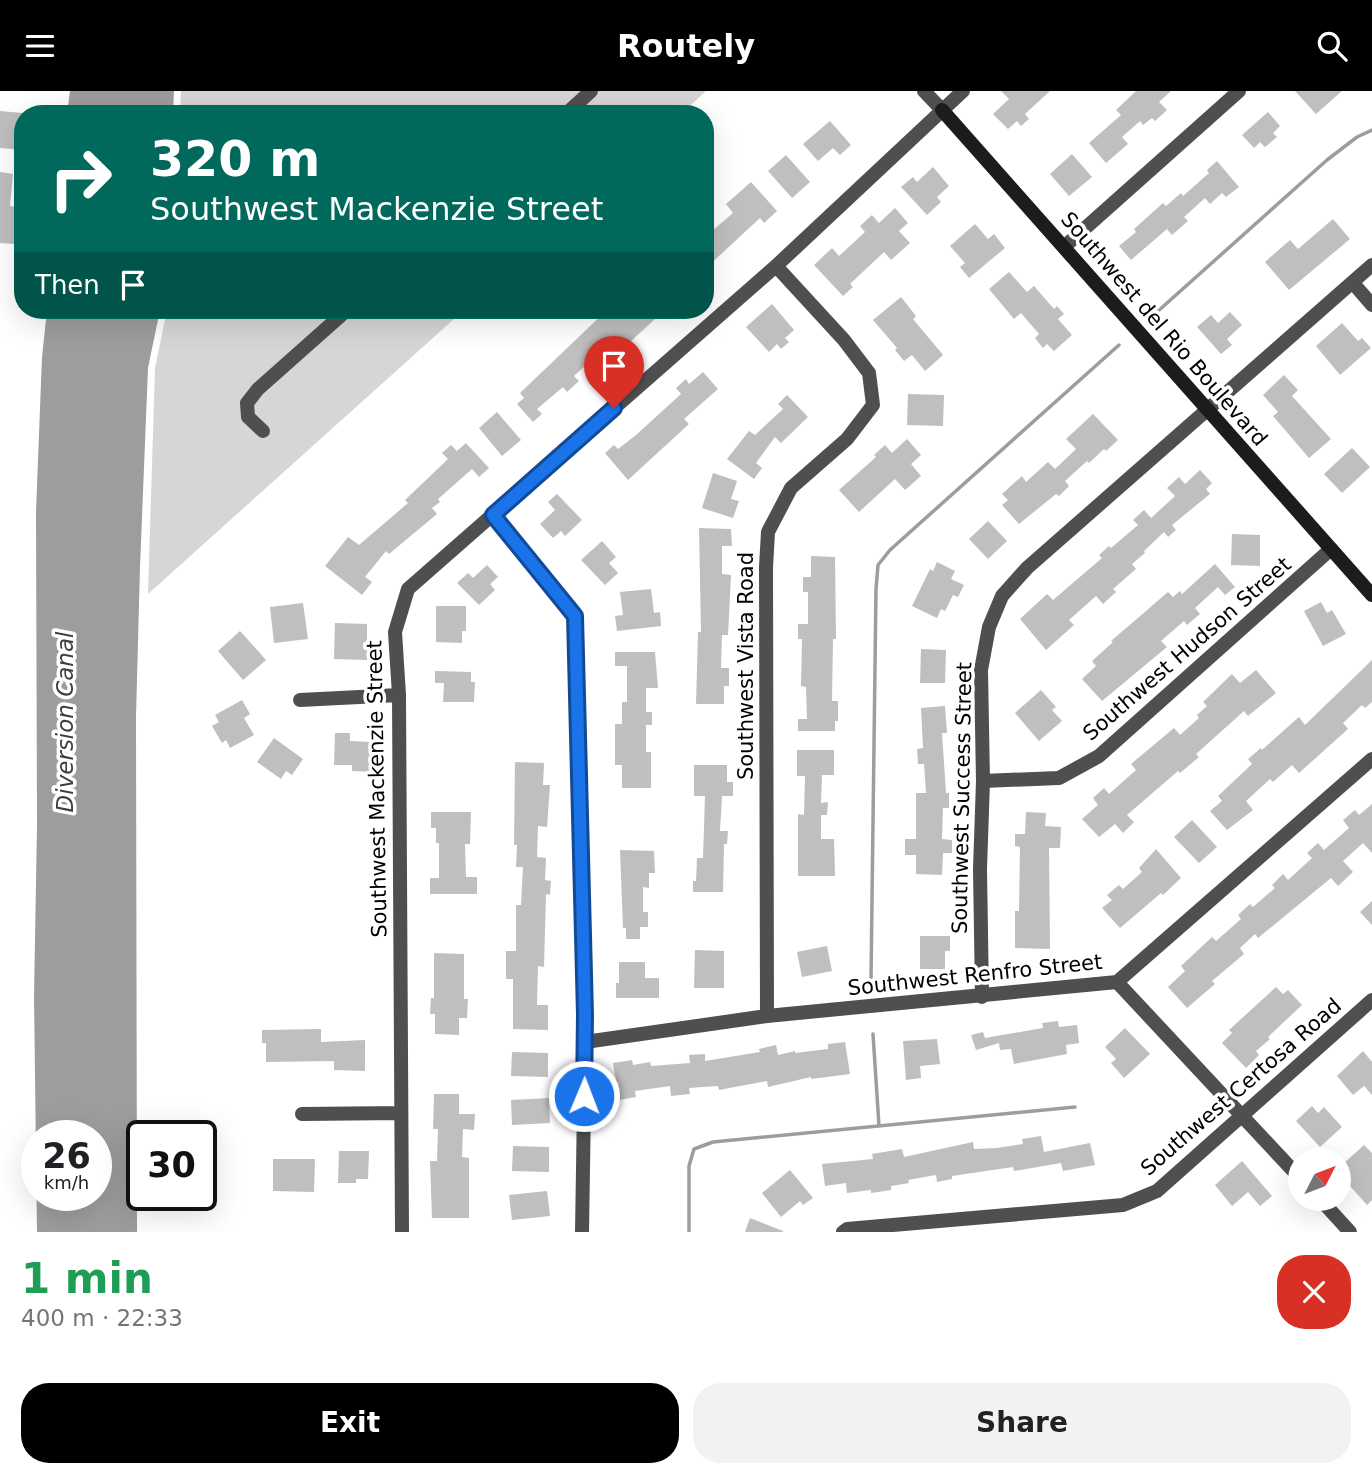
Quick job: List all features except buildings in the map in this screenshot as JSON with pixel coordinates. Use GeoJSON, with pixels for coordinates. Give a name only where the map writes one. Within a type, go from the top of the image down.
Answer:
{"type":"FeatureCollection","features":[{"type":"Feature","properties":{"kind":"street"},"geometry":{"type":"LineString","coordinates":[[576,105],[592,91]]}},
{"type":"Feature","properties":{"kind":"street","name":"Southwest del Rio Boulevard"},"geometry":{"type":"LineString","coordinates":[[924,91],[1372,595]]}},
{"type":"Feature","properties":{"kind":"street","name":"Southwest Mackenzie Street"},"geometry":{"type":"LineString","coordinates":[[402,1232],[399,695],[395,632],[408,589],[776,266],[963,91]]}},
{"type":"Feature","properties":{"kind":"street"},"geometry":{"type":"LineString","coordinates":[[1064,247],[1239,91]]}},
{"type":"Feature","properties":{"kind":"street","name":"Southwest Success Street"},"geometry":{"type":"LineString","coordinates":[[982,997],[981,670],[989,627],[1002,596],[1027,568],[1372,265]]}},
{"type":"Feature","properties":{"kind":"street","name":"Southwest Vista Road"},"geometry":{"type":"LineString","coordinates":[[767,1016],[768,531],[791,488],[847,439],[873,405],[869,373],[844,340],[776,266]]}},
{"type":"Feature","properties":{"kind":"street"},"geometry":{"type":"LineString","coordinates":[[1353,283],[1372,305]]}},
{"type":"Feature","properties":{"kind":"street"},"geometry":{"type":"LineString","coordinates":[[263,431],[248,417],[247,403],[258,389],[337,319]]}},
{"type":"Feature","properties":{"kind":"street"},"geometry":{"type":"LineString","coordinates":[[493,515],[575,616],[585,1042],[582,1232]]}},
{"type":"Feature","properties":{"kind":"street","name":"Southwest Hudson Street"},"geometry":{"type":"LineString","coordinates":[[983,781],[1059,778],[1099,757],[1331,549]]}},
{"type":"Feature","properties":{"kind":"street"},"geometry":{"type":"LineString","coordinates":[[300,700],[399,695]]}},
{"type":"Feature","properties":{"kind":"street","name":"Southwest Renfro Street"},"geometry":{"type":"LineString","coordinates":[[585,1042],[767,1016],[1117,982],[1372,759]]}},
{"type":"Feature","properties":{"kind":"street"},"geometry":{"type":"LineString","coordinates":[[1117,982],[1288,1165]]}},
{"type":"Feature","properties":{"kind":"street","name":"Southwest Certosa Road"},"geometry":{"type":"LineString","coordinates":[[843,1232],[847,1229],[1123,1205],[1157,1191],[1372,1000]]}},
{"type":"Feature","properties":{"kind":"street"},"geometry":{"type":"LineString","coordinates":[[302,1114],[400,1113]]}},
{"type":"Feature","properties":{"kind":"street"},"geometry":{"type":"LineString","coordinates":[[1331,1211],[1350,1232]]}},
{"type":"Feature","properties":{"kind":"shaded area"},"geometry":{"type":"Polygon","coordinates":[[[181,91],[706,91],[691,105],[180,105],[181,91]]]}},
{"type":"Feature","properties":{"kind":"shaded area"},"geometry":{"type":"Polygon","coordinates":[[[165,319],[454,319],[148,594],[155,368],[165,319]]]}},
{"type":"Feature","properties":{"kind":"water"},"geometry":{"type":"Polygon","coordinates":[[[70,91],[174,91],[173,105],[68,105],[70,91]]]}},
{"type":"Feature","properties":{"kind":"water","name":"Diversion Canal"},"geometry":{"type":"Polygon","coordinates":[[[46,319],[158,319],[148,368],[136,716],[137,1120],[126,1120],[126,1211],[137,1211],[137,1232],[37,1232],[37,1211],[112,1211],[112,1120],[36,1120],[34,996],[37,826],[36,512],[46,319]]]}},
{"type":"Feature","properties":{"kind":"waterway"},"geometry":{"type":"LineString","coordinates":[[1148,320],[1327,160],[1357,137],[1372,130]]}},
{"type":"Feature","properties":{"kind":"waterway"},"geometry":{"type":"LineString","coordinates":[[871,979],[878,565],[890,550],[1119,345]]}},
{"type":"Feature","properties":{"kind":"waterway"},"geometry":{"type":"LineString","coordinates":[[873,1034],[879,1126]]}},
{"type":"Feature","properties":{"kind":"waterway"},"geometry":{"type":"LineString","coordinates":[[689,1232],[689,1166],[694,1149],[713,1142],[1075,1107]]}},
{"type":"Feature","properties":{"kind":"route"},"geometry":{"type":"LineString","coordinates":[[584,1096],[585,1015],[575,616],[493,515],[614,408]]}}]}
